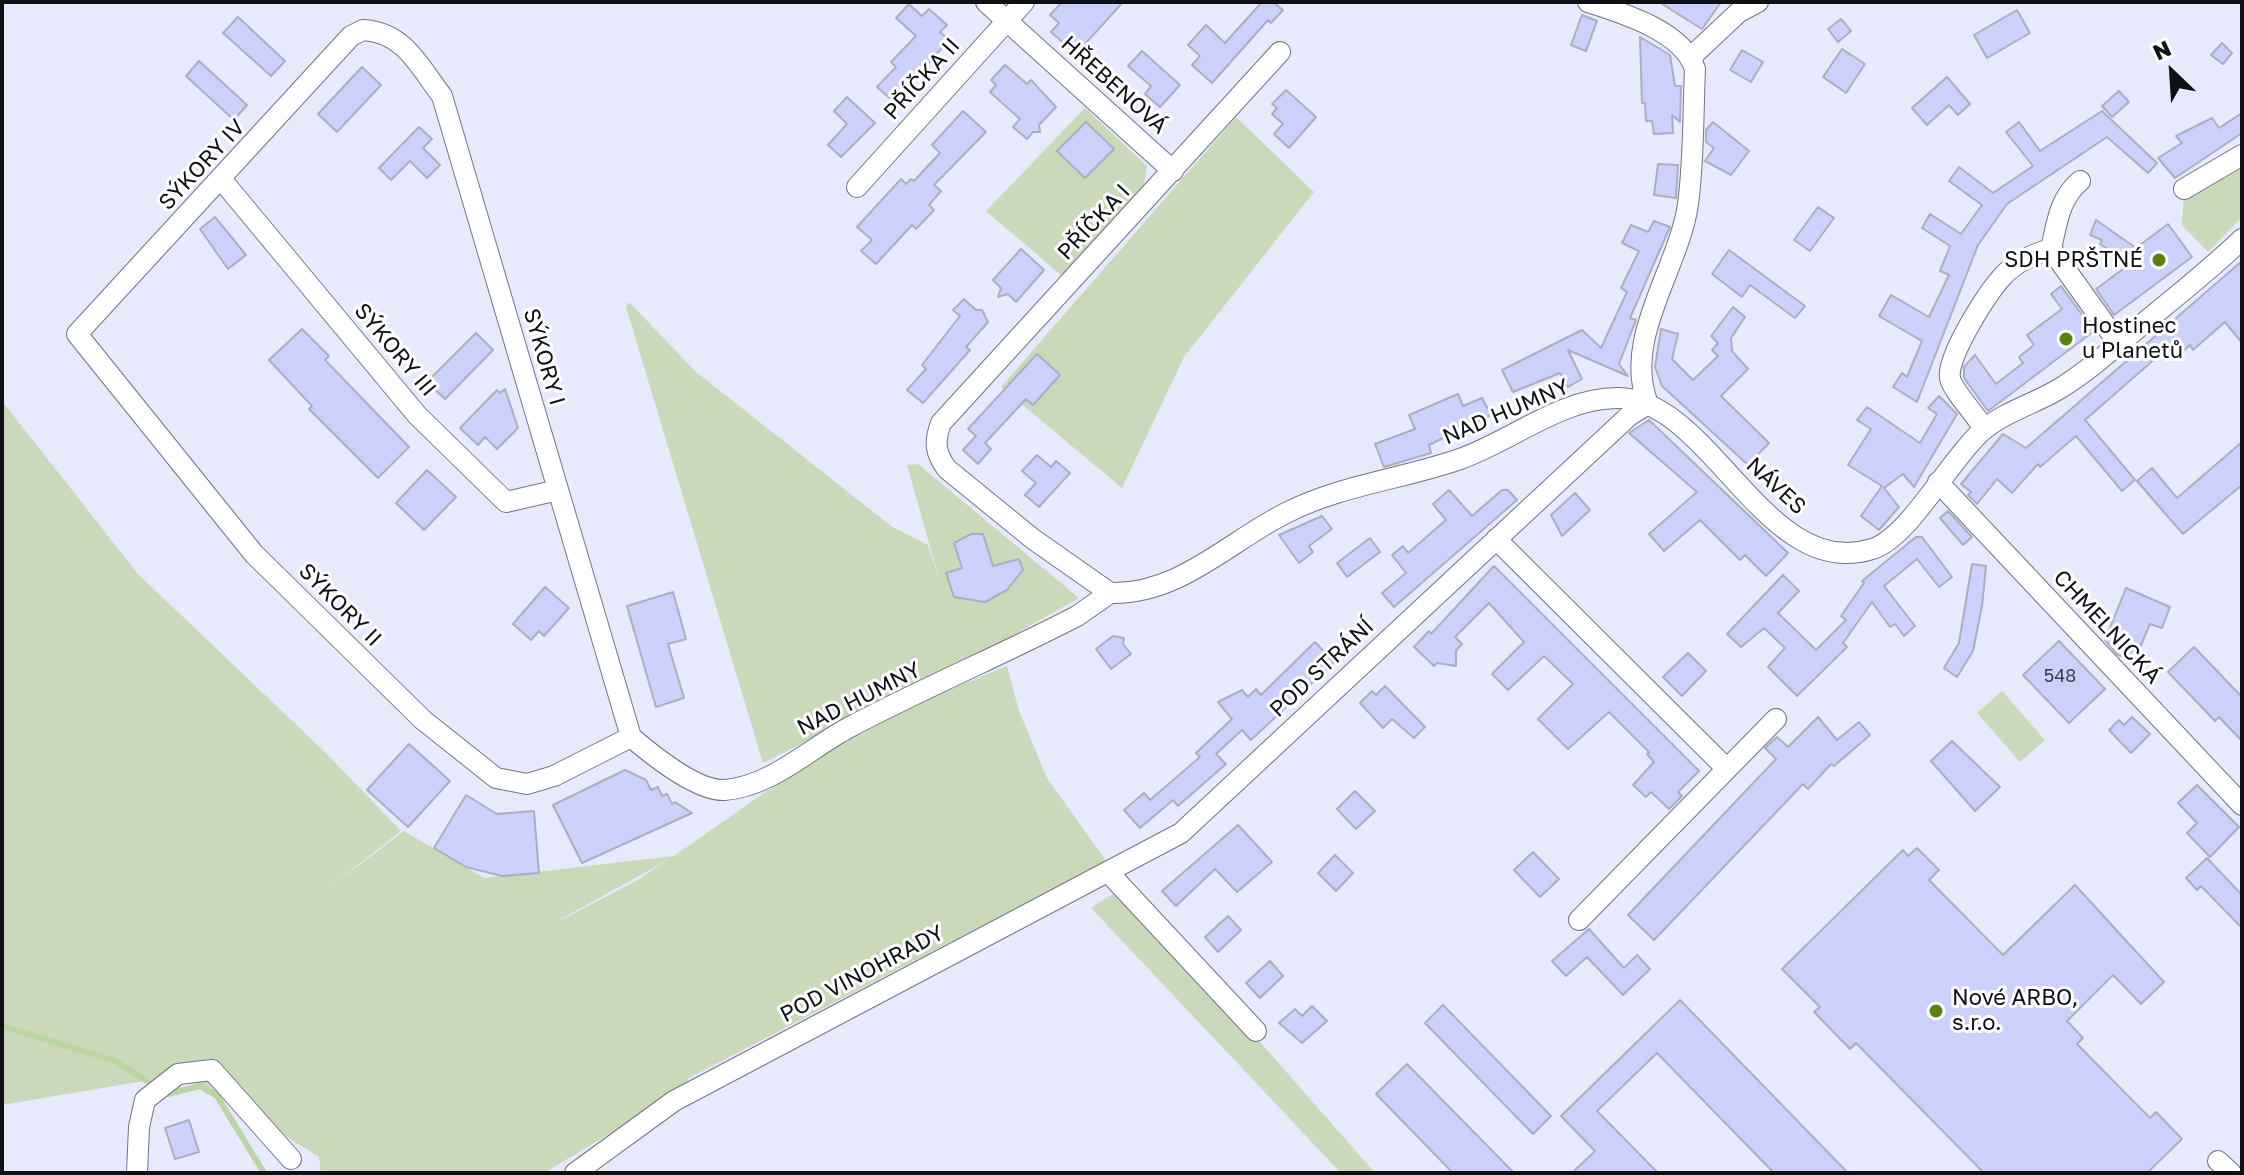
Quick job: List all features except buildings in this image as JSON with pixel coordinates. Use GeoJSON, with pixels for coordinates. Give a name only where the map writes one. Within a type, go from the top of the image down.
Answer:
{"type":"FeatureCollection","features":[{"type":"Feature","properties":{"kind":"street","name":"HŘEBENOVÁ"},"geometry":{"type":"LineString","coordinates":[[986,2],[1173,171]]}},
{"type":"Feature","properties":{"kind":"street","name":"PŘÍČKA II"},"geometry":{"type":"LineString","coordinates":[[857,187],[1024,2]]}},
{"type":"Feature","properties":{"kind":"street"},"geometry":{"type":"LineString","coordinates":[[1588,2],[1643,24],[1679,45],[1691,57],[1695,69],[1688,203],[1679,248],[1644,338],[1640,373],[1648,404]]}},
{"type":"Feature","properties":{"kind":"street"},"geometry":{"type":"LineString","coordinates":[[1691,57],[1739,12],[1758,2]]}},
{"type":"Feature","properties":{"kind":"street","name":"SÝKORY IV"},"geometry":{"type":"LineString","coordinates":[[77,334],[351,36],[363,30]]}},
{"type":"Feature","properties":{"kind":"street","name":"SÝKORY I"},"geometry":{"type":"LineString","coordinates":[[363,30],[384,31],[400,42],[442,96],[631,737]]}},
{"type":"Feature","properties":{"kind":"street","name":"PŘÍČKA I"},"geometry":{"type":"LineString","coordinates":[[1110,593],[1033,539],[947,469],[938,456],[935,439],[941,423],[1280,52]]}},
{"type":"Feature","properties":{"kind":"street"},"geometry":{"type":"LineString","coordinates":[[2184,189],[2239,163]]}},
{"type":"Feature","properties":{"kind":"street","name":"SÝKORY III"},"geometry":{"type":"LineString","coordinates":[[221,179],[417,415],[506,502],[558,490]]}},
{"type":"Feature","properties":{"kind":"street"},"geometry":{"type":"LineString","coordinates":[[2080,181],[2068,191],[2059,210],[2051,249],[2119,344]]}},
{"type":"Feature","properties":{"kind":"street","name":"NÁVES"},"geometry":{"type":"LineString","coordinates":[[1648,404],[1661,409],[1787,531],[1821,548],[1854,552],[1881,546],[1894,537],[1984,429],[2060,389],[2119,344],[2242,239]]}},
{"type":"Feature","properties":{"kind":"street"},"geometry":{"type":"LineString","coordinates":[[1984,429],[1950,381],[1949,369],[1960,344],[2003,275],[2022,260],[2051,249]]}},
{"type":"Feature","properties":{"kind":"street","name":"SÝKORY II"},"geometry":{"type":"LineString","coordinates":[[77,334],[254,554],[423,720],[496,778],[527,784],[554,776],[631,737]]}},
{"type":"Feature","properties":{"kind":"street","name":"NAD HUMNY"},"geometry":{"type":"LineString","coordinates":[[631,737],[658,759],[709,788],[724,790],[746,785],[770,776],[848,728],[1077,616],[1110,593],[1177,579],[1291,510],[1334,493],[1465,457],[1556,414],[1606,399],[1648,404]]}},
{"type":"Feature","properties":{"kind":"street","name":"POD STRÁNÍ"},"geometry":{"type":"LineString","coordinates":[[1181,833],[1630,415],[1648,404]]}},
{"type":"Feature","properties":{"kind":"street","name":"CHMELNICKÁ"},"geometry":{"type":"LineString","coordinates":[[1938,482],[1997,540],[2020,570],[2242,805]]}},
{"type":"Feature","properties":{"kind":"street"},"geometry":{"type":"LineString","coordinates":[[1496,539],[1727,769]]}},
{"type":"Feature","properties":{"kind":"street"},"geometry":{"type":"LineString","coordinates":[[1579,920],[1776,719]]}},
{"type":"Feature","properties":{"kind":"street","name":"POD VINOHRADY"},"geometry":{"type":"LineString","coordinates":[[575,1173],[674,1101],[1181,833]]}},
{"type":"Feature","properties":{"kind":"street"},"geometry":{"type":"LineString","coordinates":[[1108,872],[1220,1004],[1256,1031]]}},
{"type":"Feature","properties":{"kind":"street"},"geometry":{"type":"LineString","coordinates":[[137,1173],[139,1127],[145,1100],[178,1074],[212,1070],[291,1159]]}},
{"type":"Feature","properties":{"kind":"green space"},"geometry":{"type":"Polygon","coordinates":[[[1085,108],[1147,166],[1144,186],[1062,276],[986,211],[1085,108]]]}},
{"type":"Feature","properties":{"kind":"green space"},"geometry":{"type":"Polygon","coordinates":[[[1236,117],[1314,192],[1184,357],[1122,488],[1001,387],[1236,117]]]}},
{"type":"Feature","properties":{"kind":"green space"},"geometry":{"type":"Polygon","coordinates":[[[2242,155],[2242,217],[2208,252],[2182,225],[2184,189],[2242,155]]]}},
{"type":"Feature","properties":{"kind":"green space"},"geometry":{"type":"Polygon","coordinates":[[[629,302],[695,371],[891,526],[928,545],[940,582],[907,465],[918,464],[1079,598],[964,663],[763,763],[626,307],[629,302]]]}},
{"type":"Feature","properties":{"kind":"green space"},"geometry":{"type":"Polygon","coordinates":[[[2,401],[138,574],[327,754],[401,831],[325,891],[404,831],[484,878],[674,856],[808,762],[929,698],[1007,666],[1019,711],[1047,778],[1106,861],[687,1079],[691,1085],[544,1173],[321,1173],[319,1157],[185,1074],[2,1105],[2,401]],[[666,861],[561,920],[636,881],[666,861]]]}},
{"type":"Feature","properties":{"kind":"green space"},"geometry":{"type":"Polygon","coordinates":[[[2002,691],[2045,740],[2020,762],[1977,713],[2002,691]]]}},
{"type":"Feature","properties":{"kind":"green space"},"geometry":{"type":"Polygon","coordinates":[[[1124,887],[1375,1173],[1341,1173],[1091,908],[1124,887]]]}},
{"type":"Feature","properties":{"kind":"waterway"},"geometry":{"type":"LineString","coordinates":[[2,1026],[113,1060],[168,1094],[200,1086],[217,1096],[264,1173]]}},
{"type":"Feature","properties":{"kind":"place","name":"SDH PRŠTNÉ"},"geometry":{"type":"Point","coordinates":[2159,260]}},
{"type":"Feature","properties":{"kind":"place","name":"Hostinec u Planetů"},"geometry":{"type":"Point","coordinates":[2066,339]}},
{"type":"Feature","properties":{"kind":"place","name":"Nové ARBO, s.r.o."},"geometry":{"type":"Point","coordinates":[1936,1011]}}]}
